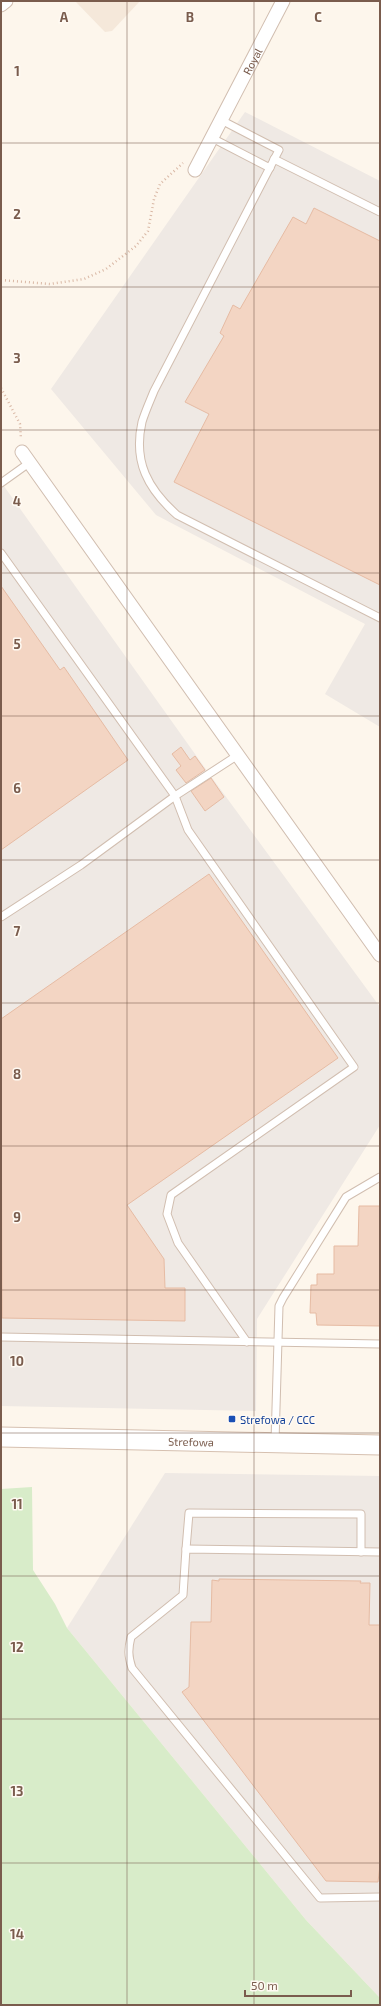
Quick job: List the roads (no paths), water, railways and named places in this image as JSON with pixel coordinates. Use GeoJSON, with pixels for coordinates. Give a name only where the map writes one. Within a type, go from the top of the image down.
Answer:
{"type":"FeatureCollection","features":[{"type":"Feature","properties":{"kind":"street"},"geometry":{"type":"LineString","coordinates":[[1,5],[6,1]]}},
{"type":"Feature","properties":{"kind":"street","name":"Royal"},"geometry":{"type":"LineString","coordinates":[[195,170],[283,1]]}},
{"type":"Feature","properties":{"kind":"street"},"geometry":{"type":"LineString","coordinates":[[22,452],[380,955]]}},
{"type":"Feature","properties":{"kind":"street","name":"Strefowa"},"geometry":{"type":"LineString","coordinates":[[1,1437],[380,1445]]}},
{"type":"Feature","properties":{"kind":"lane"},"geometry":{"type":"LineString","coordinates":[[222,120],[279,150],[154,391],[142,422],[139,451],[146,478],[160,500],[177,515],[380,618]]}},
{"type":"Feature","properties":{"kind":"lane"},"geometry":{"type":"LineString","coordinates":[[212,138],[270,168]]}},
{"type":"Feature","properties":{"kind":"lane"},"geometry":{"type":"LineString","coordinates":[[274,159],[380,212]]}},
{"type":"Feature","properties":{"kind":"lane"},"geometry":{"type":"LineString","coordinates":[[1,484],[29,463]]}},
{"type":"Feature","properties":{"kind":"lane"},"geometry":{"type":"LineString","coordinates":[[1,553],[175,796],[188,830],[354,1067],[171,1195],[167,1214],[178,1243],[247,1342]]}},
{"type":"Feature","properties":{"kind":"lane"},"geometry":{"type":"LineString","coordinates":[[1,917],[81,865],[175,796],[238,755]]}},
{"type":"Feature","properties":{"kind":"lane"},"geometry":{"type":"LineString","coordinates":[[276,1442],[280,1306],[282,1298],[346,1197],[380,1177]]}},
{"type":"Feature","properties":{"kind":"lane"},"geometry":{"type":"LineString","coordinates":[[1,1337],[380,1344]]}},
{"type":"Feature","properties":{"kind":"lane"},"geometry":{"type":"LineString","coordinates":[[361,1552],[361,1514],[189,1513],[183,1595],[131,1637],[128,1648],[128,1657],[132,1668],[320,1898],[380,1897]]}},
{"type":"Feature","properties":{"kind":"lane"},"geometry":{"type":"LineString","coordinates":[[186,1549],[380,1552]]}},
{"type":"Feature","properties":{"kind":"place","name":"Strefowa / CCC"},"geometry":{"type":"Point","coordinates":[232,1419]}}]}
